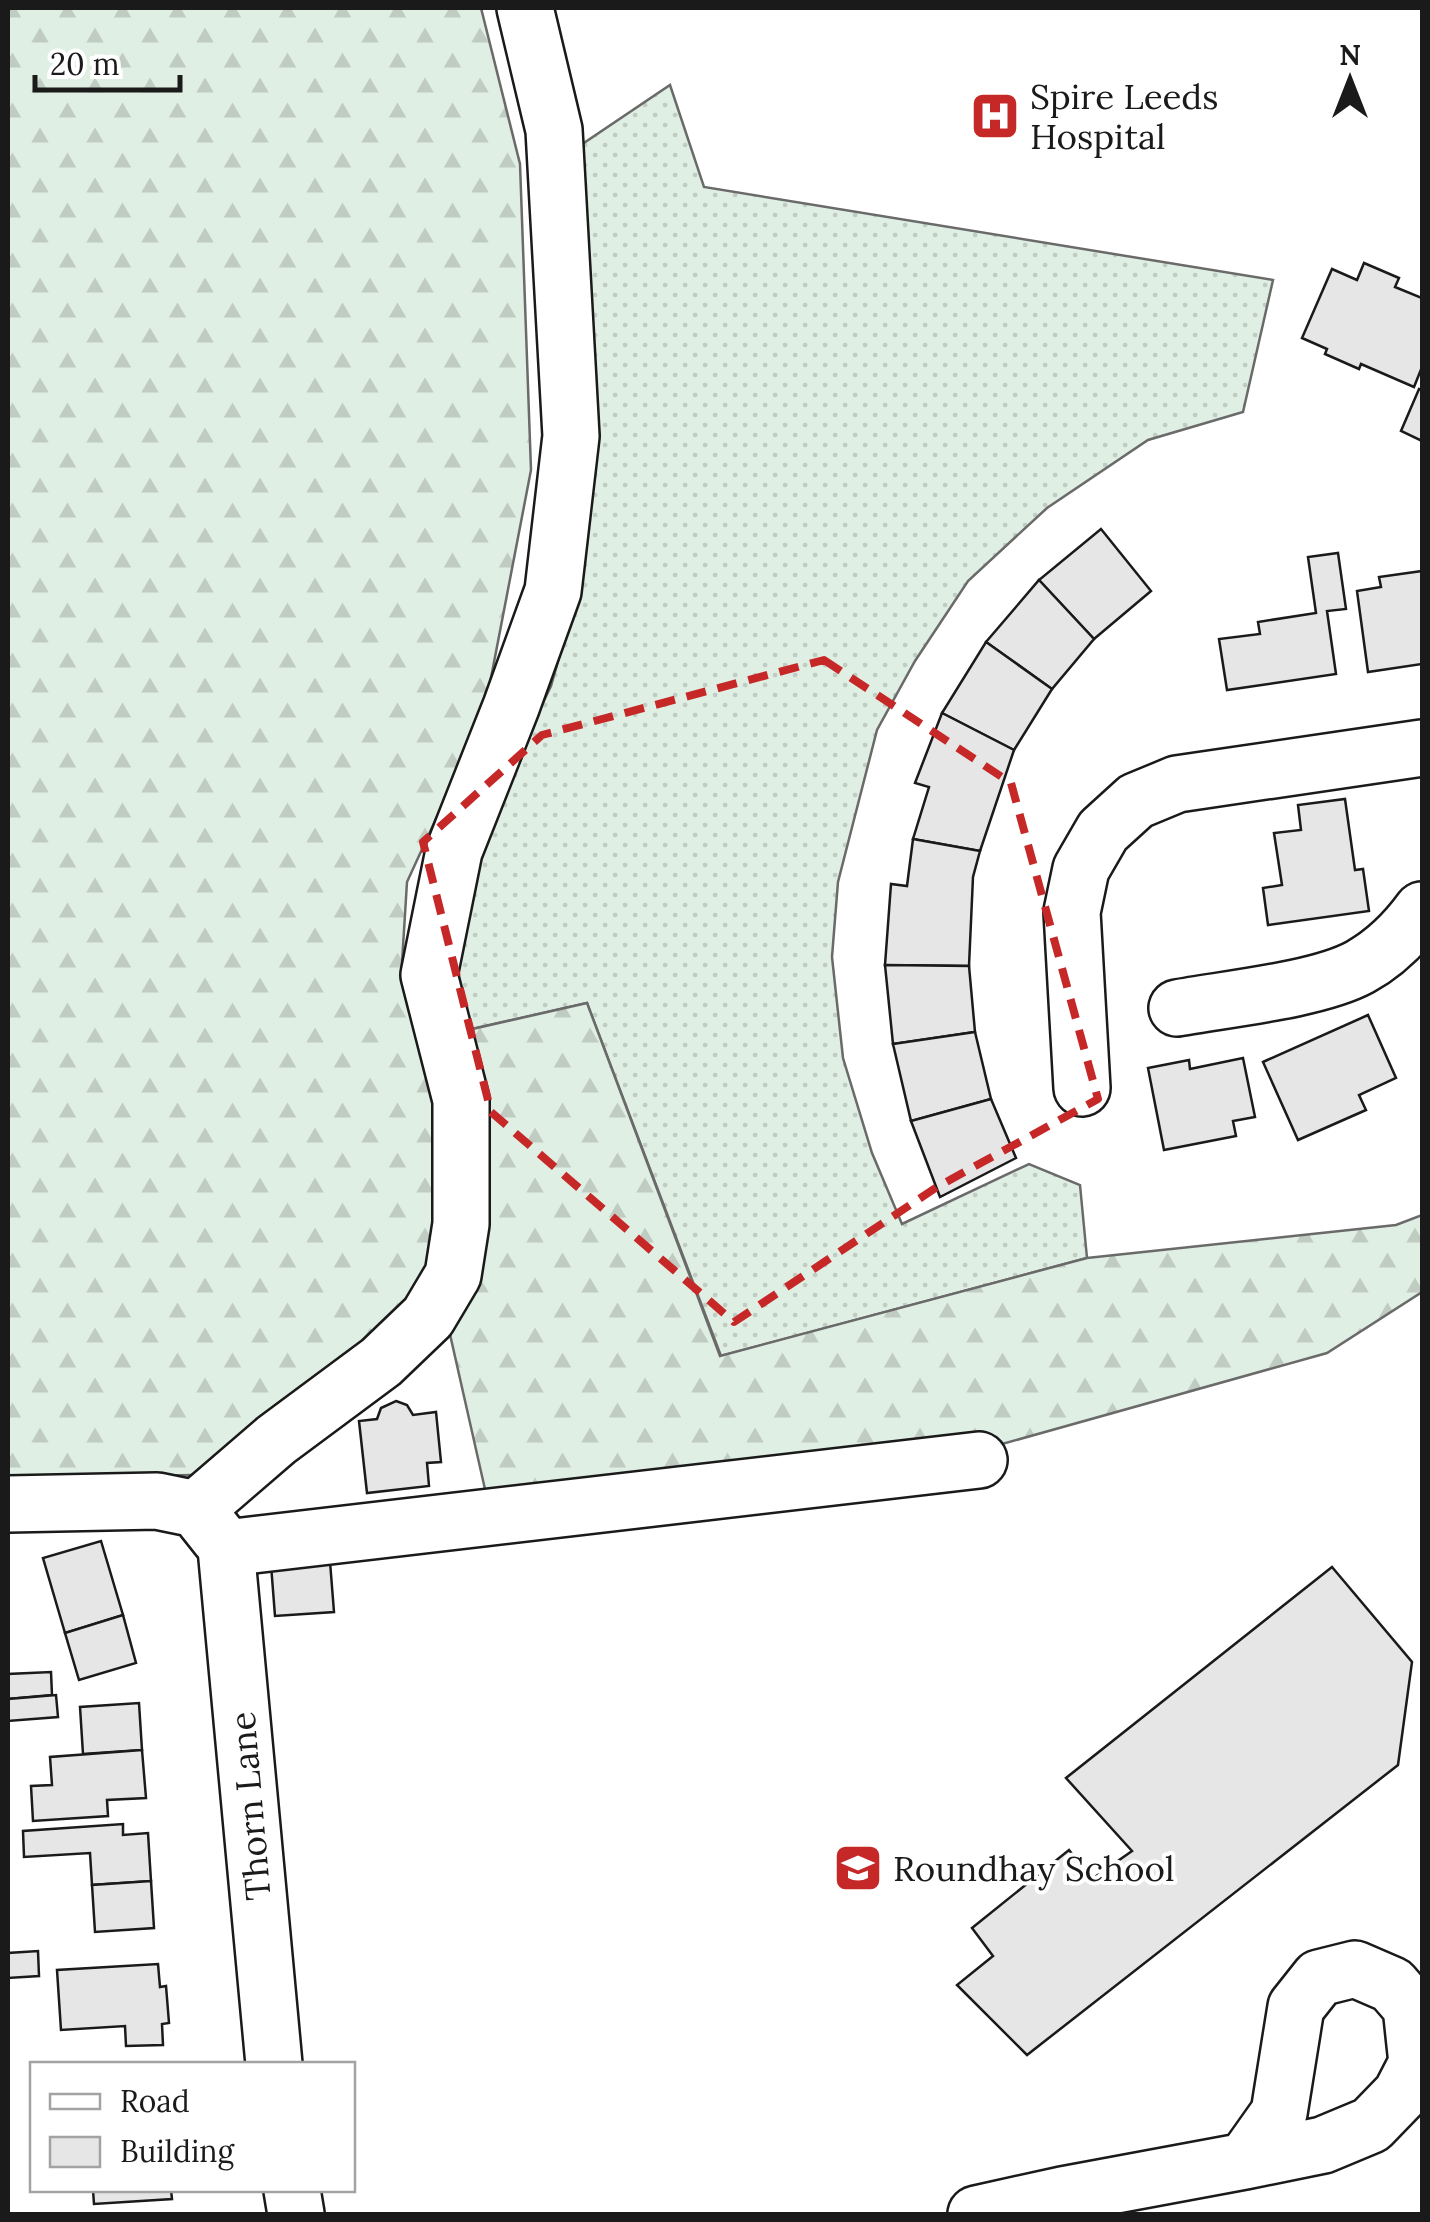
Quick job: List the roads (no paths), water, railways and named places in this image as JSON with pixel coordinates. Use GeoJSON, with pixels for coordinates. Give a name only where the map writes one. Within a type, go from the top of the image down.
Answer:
{"type":"FeatureCollection","features":[{"type":"Feature","properties":{"kind":"street"},"geometry":{"type":"LineString","coordinates":[[211,1529],[276,1440],[381,1362],[428,1317],[452,1275],[461,1224],[461,1100],[429,974],[454,851],[552,591],[571,436],[554,130],[525,8]]}},
{"type":"Feature","properties":{"kind":"street"},"geometry":{"type":"LineString","coordinates":[[1082,1088],[1072,912],[1081,869],[1103,830],[1136,801],[1176,784],[1422,748]]}},
{"type":"Feature","properties":{"kind":"street"},"geometry":{"type":"LineString","coordinates":[[1177,1008],[1304,985],[1358,968],[1405,934],[1422,910]]}},
{"type":"Feature","properties":{"kind":"street"},"geometry":{"type":"LineString","coordinates":[[8,1504],[157,1501],[211,1529],[979,1460]]}},
{"type":"Feature","properties":{"kind":"street","name":"Thorn Lane"},"geometry":{"type":"LineString","coordinates":[[211,1529],[274,2062]]}},
{"type":"Feature","properties":{"kind":"street"},"geometry":{"type":"LineString","coordinates":[[976,2214],[1246,2161],[1323,2145],[1372,2124],[1401,2094],[1420,2065],[1412,2008],[1392,1985],[1355,1969],[1318,1978],[1296,2006],[1279,2113],[1246,2161]]}},
{"type":"Feature","properties":{"kind":"place","name":"Spire Leeds Hospital"},"geometry":{"type":"Point","coordinates":[995,116]}},
{"type":"Feature","properties":{"kind":"place","name":"Roundhay School"},"geometry":{"type":"Point","coordinates":[858,1868]}}]}
